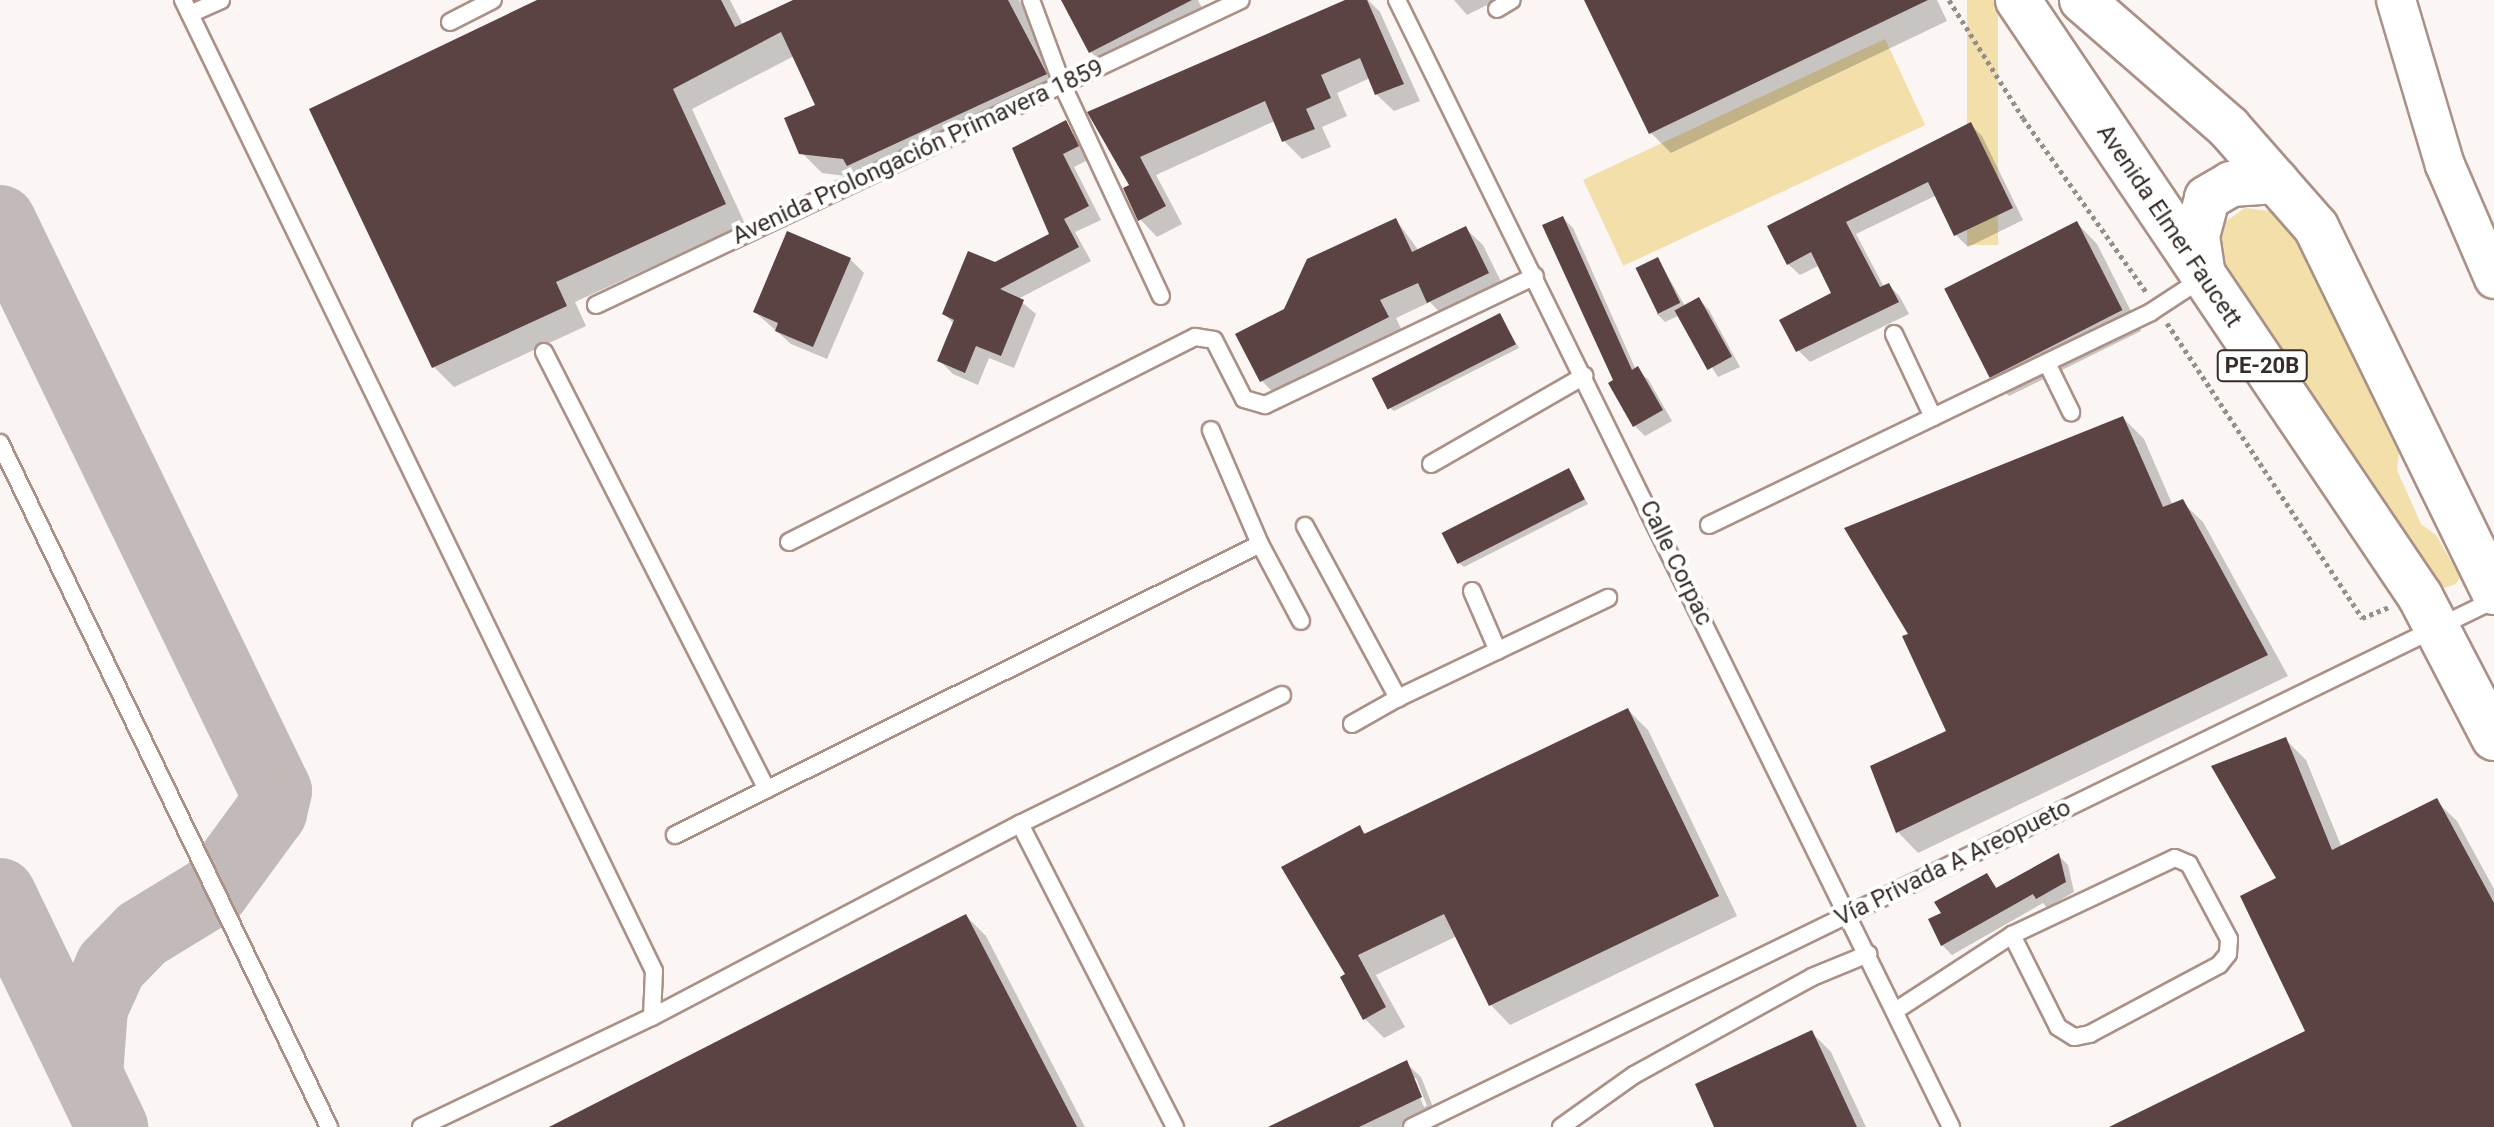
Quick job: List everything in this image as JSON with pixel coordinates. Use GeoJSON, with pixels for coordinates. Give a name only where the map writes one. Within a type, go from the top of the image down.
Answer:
{"type":"FeatureCollection","features":[{"type":"Feature","properties":{"kind":"highway","name":"Avenida Elmer Faucett"},"geometry":{"type":"LineString","coordinates":[[2018,0],[2439,627],[2494,738]]}},
{"type":"Feature","properties":{"kind":"highway"},"geometry":{"type":"LineString","coordinates":[[2082,0],[2229,128],[2316,227],[2494,592]]}},
{"type":"Feature","properties":{"kind":"highway"},"geometry":{"type":"LineString","coordinates":[[2203,278],[2197,236],[2207,198],[2231,184],[2276,181]]}},
{"type":"Feature","properties":{"kind":"street"},"geometry":{"type":"LineString","coordinates":[[2396,0],[2445,165],[2494,279]]}},
{"type":"Feature","properties":{"kind":"lane"},"geometry":{"type":"LineString","coordinates":[[221,0],[187,7],[654,971],[652,1017]]}},
{"type":"Feature","properties":{"kind":"lane"},"geometry":{"type":"LineString","coordinates":[[450,22],[493,0]]}},
{"type":"Feature","properties":{"kind":"lane"},"geometry":{"type":"LineString","coordinates":[[1031,0],[1062,84],[1161,296]]}},
{"type":"Feature","properties":{"kind":"lane","name":"Avenida Prolongación Primavera 1859"},"geometry":{"type":"LineString","coordinates":[[596,305],[1241,0]]}},
{"type":"Feature","properties":{"kind":"lane","name":"Calle Corpac"},"geometry":{"type":"LineString","coordinates":[[1397,0],[1849,914],[1951,1127]]}},
{"type":"Feature","properties":{"kind":"lane"},"geometry":{"type":"LineString","coordinates":[[1497,9],[1512,0]]}},
{"type":"Feature","properties":{"kind":"lane"},"geometry":{"type":"LineString","coordinates":[[789,542],[1195,337],[1214,340],[1244,399],[1265,405],[1535,276]]}},
{"type":"Feature","properties":{"kind":"lane"},"geometry":{"type":"LineString","coordinates":[[1709,525],[2157,309],[2203,278]]}},
{"type":"Feature","properties":{"kind":"lane"},"geometry":{"type":"LineString","coordinates":[[1894,334],[1933,417]]}},
{"type":"Feature","properties":{"kind":"lane"},"geometry":{"type":"LineString","coordinates":[[544,352],[767,789]]}},
{"type":"Feature","properties":{"kind":"lane"},"geometry":{"type":"LineString","coordinates":[[2047,363],[2071,412]]}},
{"type":"Feature","properties":{"kind":"lane"},"geometry":{"type":"LineString","coordinates":[[1431,464],[1584,376]]}},
{"type":"Feature","properties":{"kind":"lane"},"geometry":{"type":"LineString","coordinates":[[1211,430],[1260,544],[1301,621]]}},
{"type":"Feature","properties":{"kind":"lane"},"geometry":{"type":"LineString","coordinates":[[0,443],[329,1127]]}},
{"type":"Feature","properties":{"kind":"lane"},"geometry":{"type":"LineString","coordinates":[[1305,526],[1398,698]]}},
{"type":"Feature","properties":{"kind":"lane"},"geometry":{"type":"LineString","coordinates":[[675,835],[1260,544]]}},
{"type":"Feature","properties":{"kind":"lane"},"geometry":{"type":"LineString","coordinates":[[1472,591],[1498,651]]}},
{"type":"Feature","properties":{"kind":"lane"},"geometry":{"type":"LineString","coordinates":[[1352,724],[1398,698],[1608,598]]}},
{"type":"Feature","properties":{"kind":"lane","name":"Vía Privada A Areopueto"},"geometry":{"type":"LineString","coordinates":[[1412,1127],[2494,600]]}},
{"type":"Feature","properties":{"kind":"lane"},"geometry":{"type":"LineString","coordinates":[[421,1127],[652,1017],[1020,824],[1282,695]]}},
{"type":"Feature","properties":{"kind":"lane"},"geometry":{"type":"LineString","coordinates":[[1020,824],[1175,1127]]}},
{"type":"Feature","properties":{"kind":"lane"},"geometry":{"type":"LineString","coordinates":[[1895,1011],[2012,935],[2175,858],[2189,864],[2229,939],[2228,954],[2219,965],[2090,1034],[2074,1037],[2058,1027],[2012,935]]}},
{"type":"Feature","properties":{"kind":"lane"},"geometry":{"type":"LineString","coordinates":[[1561,1127],[1634,1075],[1812,977],[1868,954]]}},
{"type":"Feature","properties":{"kind":"path"},"geometry":{"type":"LineString","coordinates":[[2362,618],[2398,604]]}},
{"type":"Feature","properties":{"kind":"shaded area"},"geometry":{"type":"Polygon","coordinates":[[[1967,0],[1998,0],[1998,245],[1967,245],[1967,0]]]}},
{"type":"Feature","properties":{"kind":"shaded area"},"geometry":{"type":"Polygon","coordinates":[[[1885,39],[1925,125],[1623,266],[1583,180],[1885,39]]]}},
{"type":"Feature","properties":{"kind":"shaded area"},"geometry":{"type":"Polygon","coordinates":[[[2245,208],[2270,211],[2295,234],[2399,453],[2397,470],[2421,524],[2436,535],[2460,577],[2456,584],[2432,592],[2213,257],[2222,224],[2245,208]]]}},
{"type":"Feature","properties":{"kind":"building"},"geometry":{"type":"Polygon","coordinates":[[[537,0],[721,0],[735,27],[793,0],[1008,0],[1047,74],[847,166],[843,159],[799,154],[784,118],[815,105],[781,32],[673,89],[726,204],[556,282],[567,306],[432,368],[309,109],[537,0]]]}},
{"type":"Feature","properties":{"kind":"building"},"geometry":{"type":"Polygon","coordinates":[[[1061,0],[1192,0],[1089,53],[1061,0]]]}},
{"type":"Feature","properties":{"kind":"building"},"geometry":{"type":"Polygon","coordinates":[[[1345,0],[1367,0],[1404,84],[1375,95],[1360,58],[1321,75],[1331,98],[1306,109],[1315,129],[1282,142],[1265,101],[1140,157],[1166,206],[1138,221],[1123,188],[1129,185],[1087,112],[1345,0]]]}},
{"type":"Feature","properties":{"kind":"building"},"geometry":{"type":"Polygon","coordinates":[[[1584,0],[1928,0],[1649,134],[1584,0]]]}},
{"type":"Feature","properties":{"kind":"building"},"geometry":{"type":"Polygon","coordinates":[[[1066,120],[1079,146],[1063,154],[1089,206],[1064,219],[1079,247],[1000,289],[1024,300],[1001,356],[976,346],[965,373],[937,361],[954,320],[942,314],[968,251],[995,262],[1049,234],[1012,148],[1066,120]]]}},
{"type":"Feature","properties":{"kind":"building"},"geometry":{"type":"Polygon","coordinates":[[[1971,122],[2013,208],[1954,236],[1928,182],[1846,222],[1880,287],[1889,283],[1899,302],[1796,352],[1779,320],[1831,293],[1811,252],[1787,265],[1767,226],[1971,122]]]}},
{"type":"Feature","properties":{"kind":"building"},"geometry":{"type":"Polygon","coordinates":[[[1563,216],[1632,370],[1638,366],[1663,410],[1633,427],[1608,383],[1613,380],[1542,225],[1563,216]]]}},
{"type":"Feature","properties":{"kind":"building"},"geometry":{"type":"Polygon","coordinates":[[[1396,218],[1412,252],[1466,226],[1489,273],[1427,303],[1418,283],[1380,300],[1389,317],[1260,382],[1235,334],[1284,309],[1307,259],[1396,218]]]}},
{"type":"Feature","properties":{"kind":"building"},"geometry":{"type":"Polygon","coordinates":[[[2077,221],[2122,310],[1990,378],[1944,289],[2077,221]]]}},
{"type":"Feature","properties":{"kind":"building"},"geometry":{"type":"Polygon","coordinates":[[[787,231],[851,258],[813,347],[775,331],[778,323],[753,312],[787,231]]]}},
{"type":"Feature","properties":{"kind":"building"},"geometry":{"type":"Polygon","coordinates":[[[1658,257],[1680,303],[1658,314],[1636,268],[1658,257]]]}},
{"type":"Feature","properties":{"kind":"building"},"geometry":{"type":"Polygon","coordinates":[[[1699,297],[1732,356],[1707,370],[1675,311],[1699,297]]]}},
{"type":"Feature","properties":{"kind":"building"},"geometry":{"type":"Polygon","coordinates":[[[1500,313],[1516,344],[1388,410],[1372,378],[1500,313]]]}},
{"type":"Feature","properties":{"kind":"building"},"geometry":{"type":"Polygon","coordinates":[[[2123,416],[2163,507],[2183,499],[2268,655],[1896,833],[1870,766],[1946,731],[1902,636],[1908,634],[1844,528],[2123,416]]]}},
{"type":"Feature","properties":{"kind":"building"},"geometry":{"type":"Polygon","coordinates":[[[1569,468],[1585,499],[1457,564],[1442,533],[1569,468]]]}},
{"type":"Feature","properties":{"kind":"building"},"geometry":{"type":"Polygon","coordinates":[[[1628,708],[1719,896],[1489,1006],[1444,914],[1358,955],[1386,1007],[1363,1020],[1340,977],[1345,974],[1281,867],[1360,825],[1364,834],[1628,708]]]}},
{"type":"Feature","properties":{"kind":"building"},"geometry":{"type":"Polygon","coordinates":[[[2286,737],[2332,850],[2437,798],[2494,903],[2494,1127],[2109,1127],[2305,1031],[2240,896],[2276,878],[2211,766],[2286,737]]]}},
{"type":"Feature","properties":{"kind":"building"},"geometry":{"type":"Polygon","coordinates":[[[2059,853],[2066,882],[2036,899],[2033,894],[1941,946],[1928,919],[1941,913],[1934,902],[1987,873],[1996,888],[2059,853]]]}},
{"type":"Feature","properties":{"kind":"building"},"geometry":{"type":"Polygon","coordinates":[[[966,914],[1077,1127],[549,1127],[966,914]]]}},
{"type":"Feature","properties":{"kind":"building"},"geometry":{"type":"Polygon","coordinates":[[[1812,1030],[1857,1127],[1714,1127],[1695,1084],[1812,1030]]]}},
{"type":"Feature","properties":{"kind":"building"},"geometry":{"type":"Polygon","coordinates":[[[1407,1060],[1422,1097],[1359,1127],[1268,1127],[1407,1060]]]}},
{"type":"Feature","properties":{"kind":"taxiway"},"geometry":{"type":"LineString","coordinates":[[0,221],[276,791],[271,812],[214,890],[142,934],[111,966],[92,1008],[87,1075]]}},
{"type":"Feature","properties":{"kind":"taxiway"},"geometry":{"type":"LineString","coordinates":[[0,894],[112,1127]]}}]}
